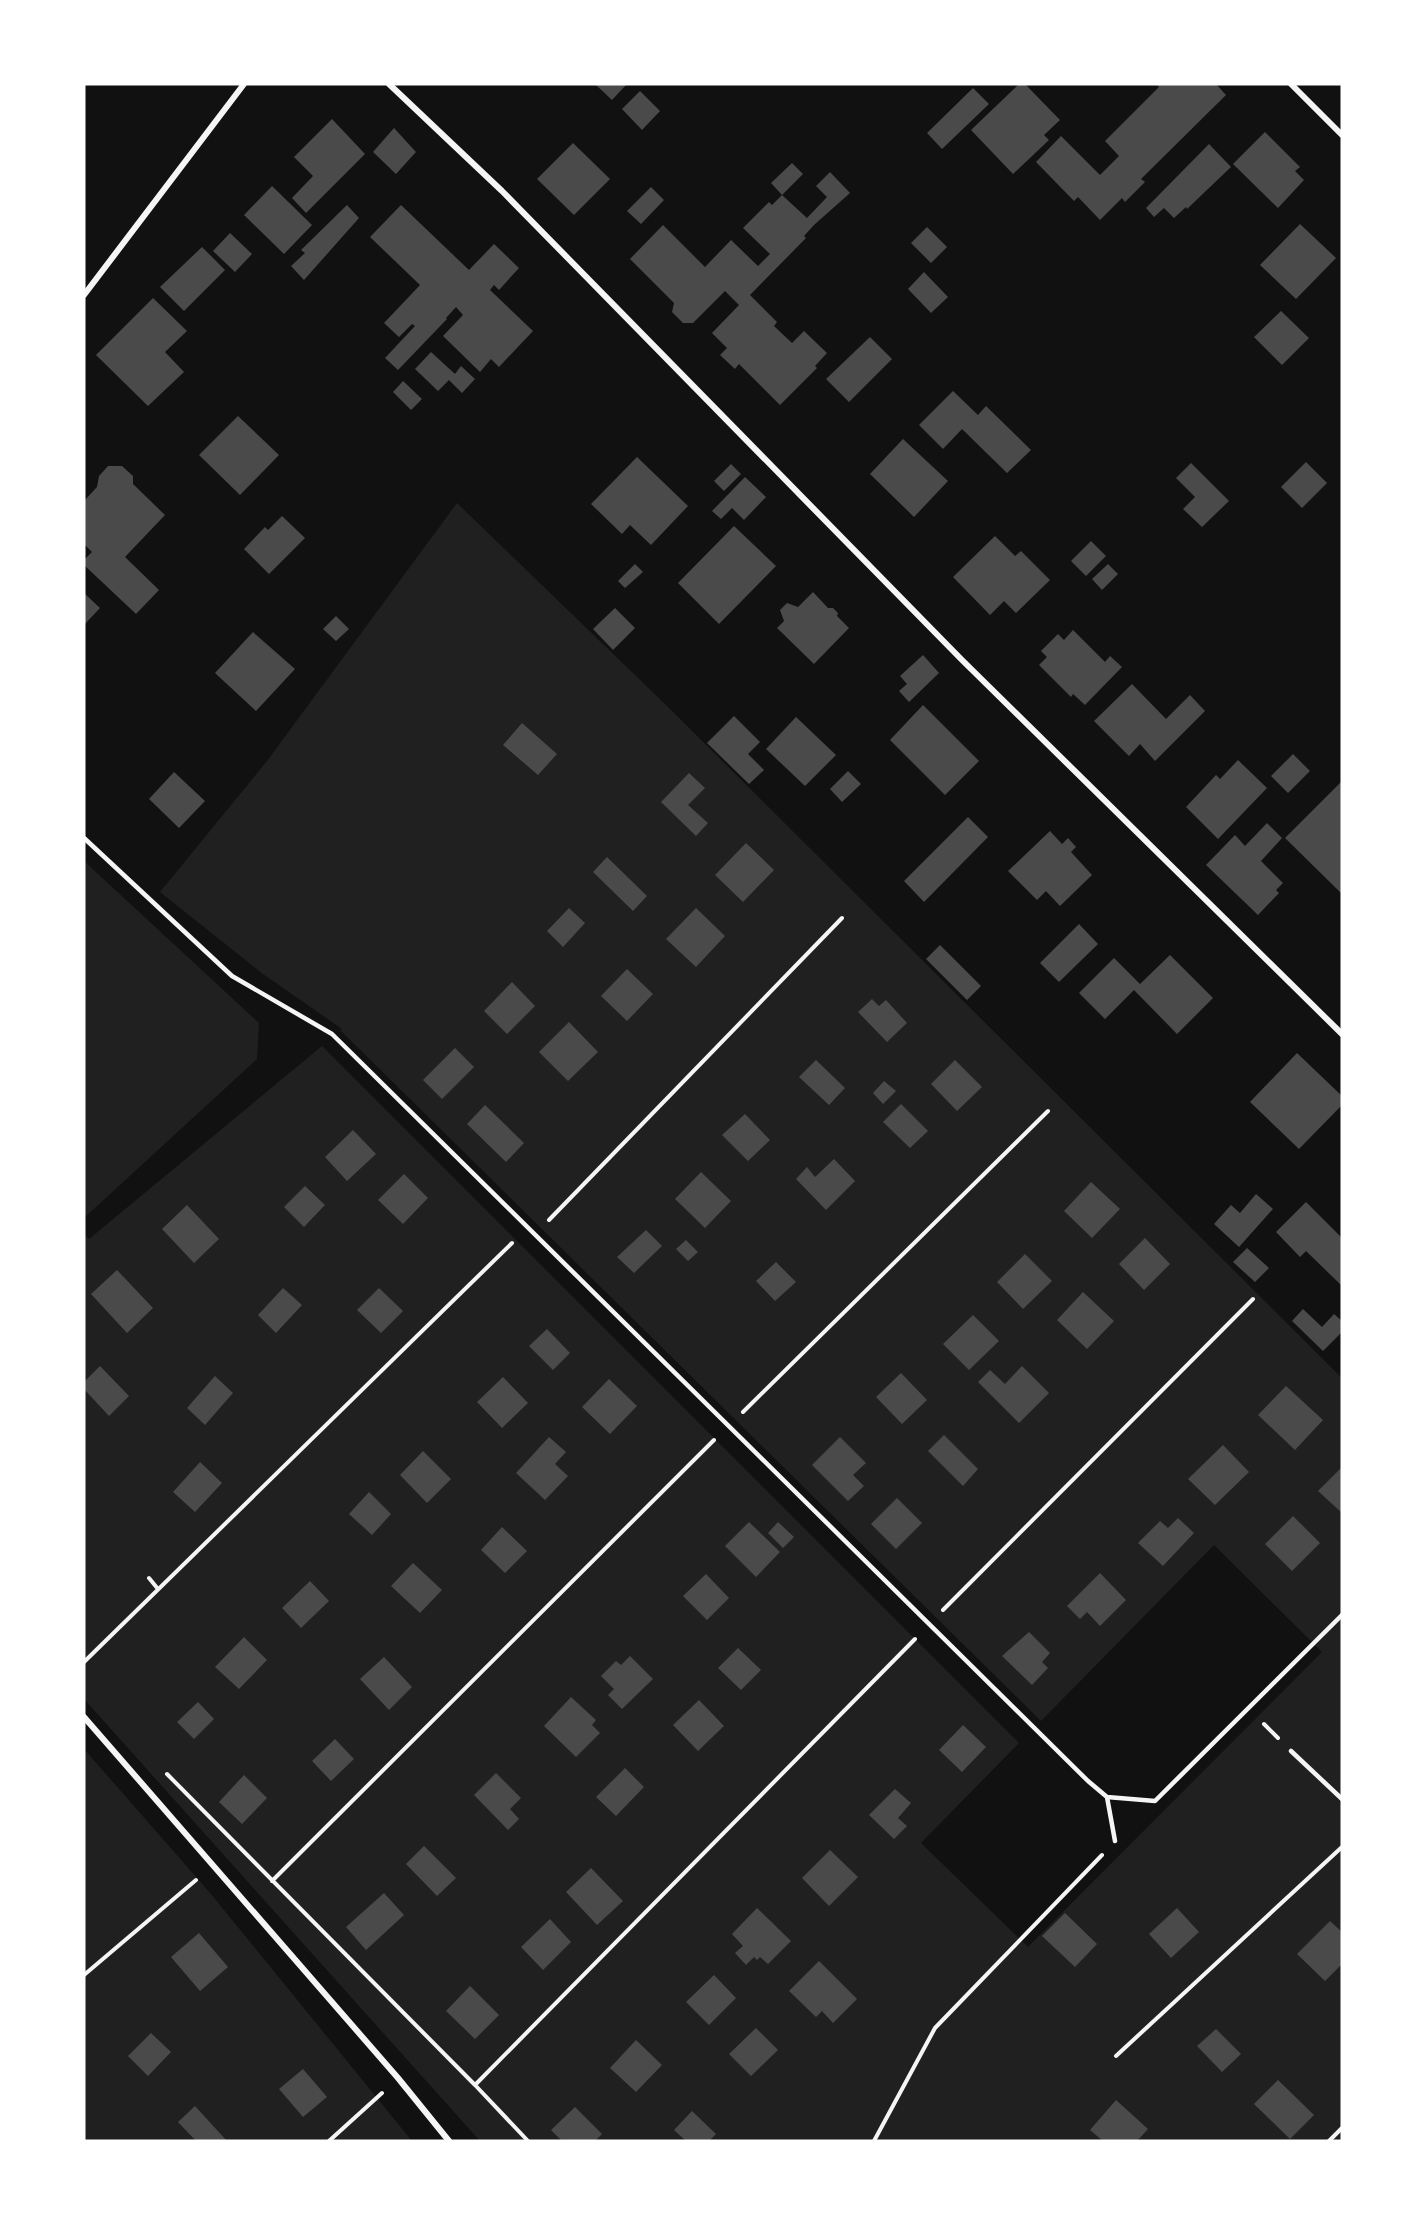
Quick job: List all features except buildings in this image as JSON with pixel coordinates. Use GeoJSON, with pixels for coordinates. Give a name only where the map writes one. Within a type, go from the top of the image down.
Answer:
{"type":"FeatureCollection","features":[{"type":"Feature","properties":{"kind":"street"},"geometry":{"type":"LineString","coordinates":[[84,295],[244,84]]}},
{"type":"Feature","properties":{"kind":"street"},"geometry":{"type":"LineString","coordinates":[[389,84],[502,191],[962,660],[1342,1034]]}},
{"type":"Feature","properties":{"kind":"street"},"geometry":{"type":"LineString","coordinates":[[1291,84],[1342,135]]}},
{"type":"Feature","properties":{"kind":"street"},"geometry":{"type":"LineString","coordinates":[[84,1717],[398,2078],[449,2141]]}},
{"type":"Feature","properties":{"kind":"lane"},"geometry":{"type":"LineString","coordinates":[[84,838],[232,976],[332,1034],[928,1625],[1107,1797],[1115,1841]]}},
{"type":"Feature","properties":{"kind":"lane"},"geometry":{"type":"LineString","coordinates":[[1107,1797],[1155,1801],[1342,1615]]}},
{"type":"Feature","properties":{"kind":"lane"},"geometry":{"type":"LineString","coordinates":[[1292,1751],[1342,1799]]}},
{"type":"Feature","properties":{"kind":"path"},"geometry":{"type":"LineString","coordinates":[[84,1662],[513,1242],[550,1220],[842,918]]}},
{"type":"Feature","properties":{"kind":"path"},"geometry":{"type":"LineString","coordinates":[[272,1881],[1048,1111]]}},
{"type":"Feature","properties":{"kind":"path"},"geometry":{"type":"LineString","coordinates":[[475,2085],[1253,1299]]}},
{"type":"Feature","properties":{"kind":"path"},"geometry":{"type":"LineString","coordinates":[[149,1578],[158,1589]]}},
{"type":"Feature","properties":{"kind":"path"},"geometry":{"type":"LineString","coordinates":[[1248,1709],[1292,1751]]}},
{"type":"Feature","properties":{"kind":"path"},"geometry":{"type":"LineString","coordinates":[[166,1773],[528,2141]]}},
{"type":"Feature","properties":{"kind":"path"},"geometry":{"type":"LineString","coordinates":[[874,2141],[935,2028],[1115,1841]]}},
{"type":"Feature","properties":{"kind":"path"},"geometry":{"type":"LineString","coordinates":[[1116,2056],[1342,1847]]}},
{"type":"Feature","properties":{"kind":"path"},"geometry":{"type":"LineString","coordinates":[[84,1975],[213,1866]]}},
{"type":"Feature","properties":{"kind":"path"},"geometry":{"type":"LineString","coordinates":[[329,2141],[377,2098]]}},
{"type":"Feature","properties":{"kind":"path"},"geometry":{"type":"LineString","coordinates":[[1329,2141],[1342,2128]]}},
{"type":"Feature","properties":{"kind":"shaded area"},"geometry":{"type":"Polygon","coordinates":[[[457,503],[666,705],[1342,1378],[1342,2141],[480,2141],[84,1699],[84,1234],[89,1239],[322,1046],[1019,1743],[921,1843],[1028,1947],[1322,1652],[1214,1545],[1041,1721],[340,1030],[342,1029],[263,974],[160,892],[267,761],[457,503]]]}},
{"type":"Feature","properties":{"kind":"shaded area"},"geometry":{"type":"Polygon","coordinates":[[[84,861],[259,1023],[257,1059],[84,1218],[84,861]]]}},
{"type":"Feature","properties":{"kind":"shaded area"},"geometry":{"type":"Polygon","coordinates":[[[84,1749],[211,1894],[412,2141],[84,2141],[84,1749]]]}}]}
